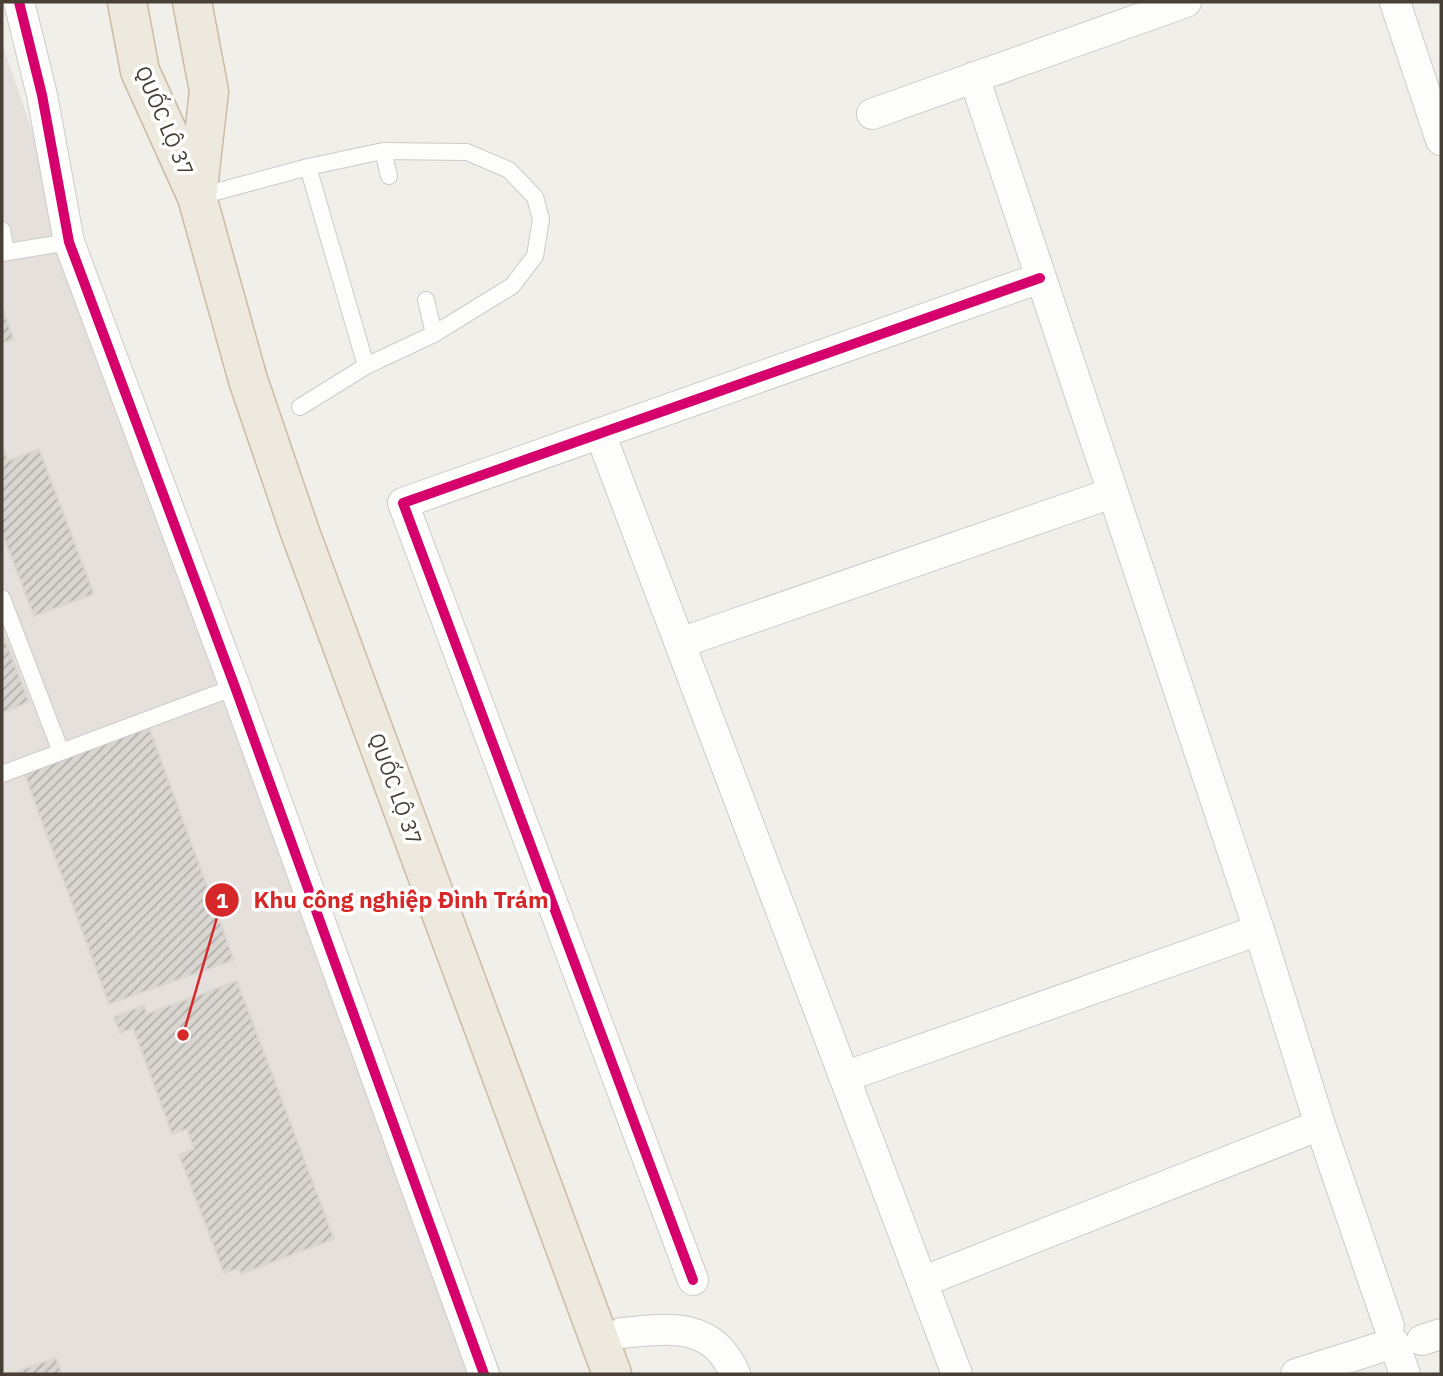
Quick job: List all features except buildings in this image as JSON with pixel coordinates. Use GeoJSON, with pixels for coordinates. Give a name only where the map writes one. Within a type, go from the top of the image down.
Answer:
{"type":"FeatureCollection","features":[{"type":"Feature","properties":{"kind":"highway","name":"QUỐC LỘ 37"},"geometry":{"type":"LineString","coordinates":[[127,2],[139,71],[197,197],[248,380],[300,532],[612,1374]]}},
{"type":"Feature","properties":{"kind":"highway","name":"QUỐC LỘ 37"},"geometry":{"type":"LineString","coordinates":[[192,2],[209,90],[197,197]]}},
{"type":"Feature","properties":{"kind":"street"},"geometry":{"type":"LineString","coordinates":[[19,2],[42,95],[69,242],[235,687],[484,1374]]}},
{"type":"Feature","properties":{"kind":"street"},"geometry":{"type":"LineString","coordinates":[[872,114],[1186,2]]}},
{"type":"Feature","properties":{"kind":"street"},"geometry":{"type":"LineString","coordinates":[[1395,2],[1441,141]]}},
{"type":"Feature","properties":{"kind":"street"},"geometry":{"type":"LineString","coordinates":[[974,77],[1259,930],[1320,1125],[1389,1326]]}},
{"type":"Feature","properties":{"kind":"street"},"geometry":{"type":"LineString","coordinates":[[693,1280],[403,503],[1040,278]]}},
{"type":"Feature","properties":{"kind":"street"},"geometry":{"type":"LineString","coordinates":[[600,433],[957,1374]]}},
{"type":"Feature","properties":{"kind":"street"},"geometry":{"type":"LineString","coordinates":[[680,643],[1112,493]]}},
{"type":"Feature","properties":{"kind":"street"},"geometry":{"type":"LineString","coordinates":[[844,1077],[1259,930]]}},
{"type":"Feature","properties":{"kind":"street"},"geometry":{"type":"LineString","coordinates":[[922,1282],[1320,1125]]}},
{"type":"Feature","properties":{"kind":"street"},"geometry":{"type":"LineString","coordinates":[[622,1333],[669,1328],[690,1332],[719,1347],[735,1374]]}},
{"type":"Feature","properties":{"kind":"street"},"geometry":{"type":"LineString","coordinates":[[1296,1374],[1394,1343],[1405,1374]]}},
{"type":"Feature","properties":{"kind":"lane"},"geometry":{"type":"LineString","coordinates":[[197,197],[308,167],[383,151],[467,152],[509,170],[535,197],[541,219],[535,256],[512,286],[434,334],[366,366],[300,407]]}},
{"type":"Feature","properties":{"kind":"lane"},"geometry":{"type":"LineString","coordinates":[[383,151],[389,176]]}},
{"type":"Feature","properties":{"kind":"lane"},"geometry":{"type":"LineString","coordinates":[[308,167],[366,366]]}},
{"type":"Feature","properties":{"kind":"lane"},"geometry":{"type":"LineString","coordinates":[[2,230],[4,252],[69,242]]}},
{"type":"Feature","properties":{"kind":"lane"},"geometry":{"type":"LineString","coordinates":[[426,300],[434,334]]}},
{"type":"Feature","properties":{"kind":"lane"},"geometry":{"type":"LineString","coordinates":[[2,598],[61,752]]}},
{"type":"Feature","properties":{"kind":"lane"},"geometry":{"type":"LineString","coordinates":[[2,775],[235,687]]}},
{"type":"Feature","properties":{"kind":"shaded area"},"geometry":{"type":"Polygon","coordinates":[[[2,43],[225,696],[502,1374],[2,1374],[2,43]]]}},
{"type":"Feature","properties":{"kind":"cycle path"},"geometry":{"type":"LineString","coordinates":[[19,2],[42,95],[69,242],[235,687],[484,1374]]}},
{"type":"Feature","properties":{"kind":"cycle path"},"geometry":{"type":"LineString","coordinates":[[693,1280],[403,503],[1040,278]]}},
{"type":"Feature","properties":{"kind":"place","name":"Khu công nghiệp Đình Trám"},"geometry":{"type":"Point","coordinates":[183,1035]}}]}
